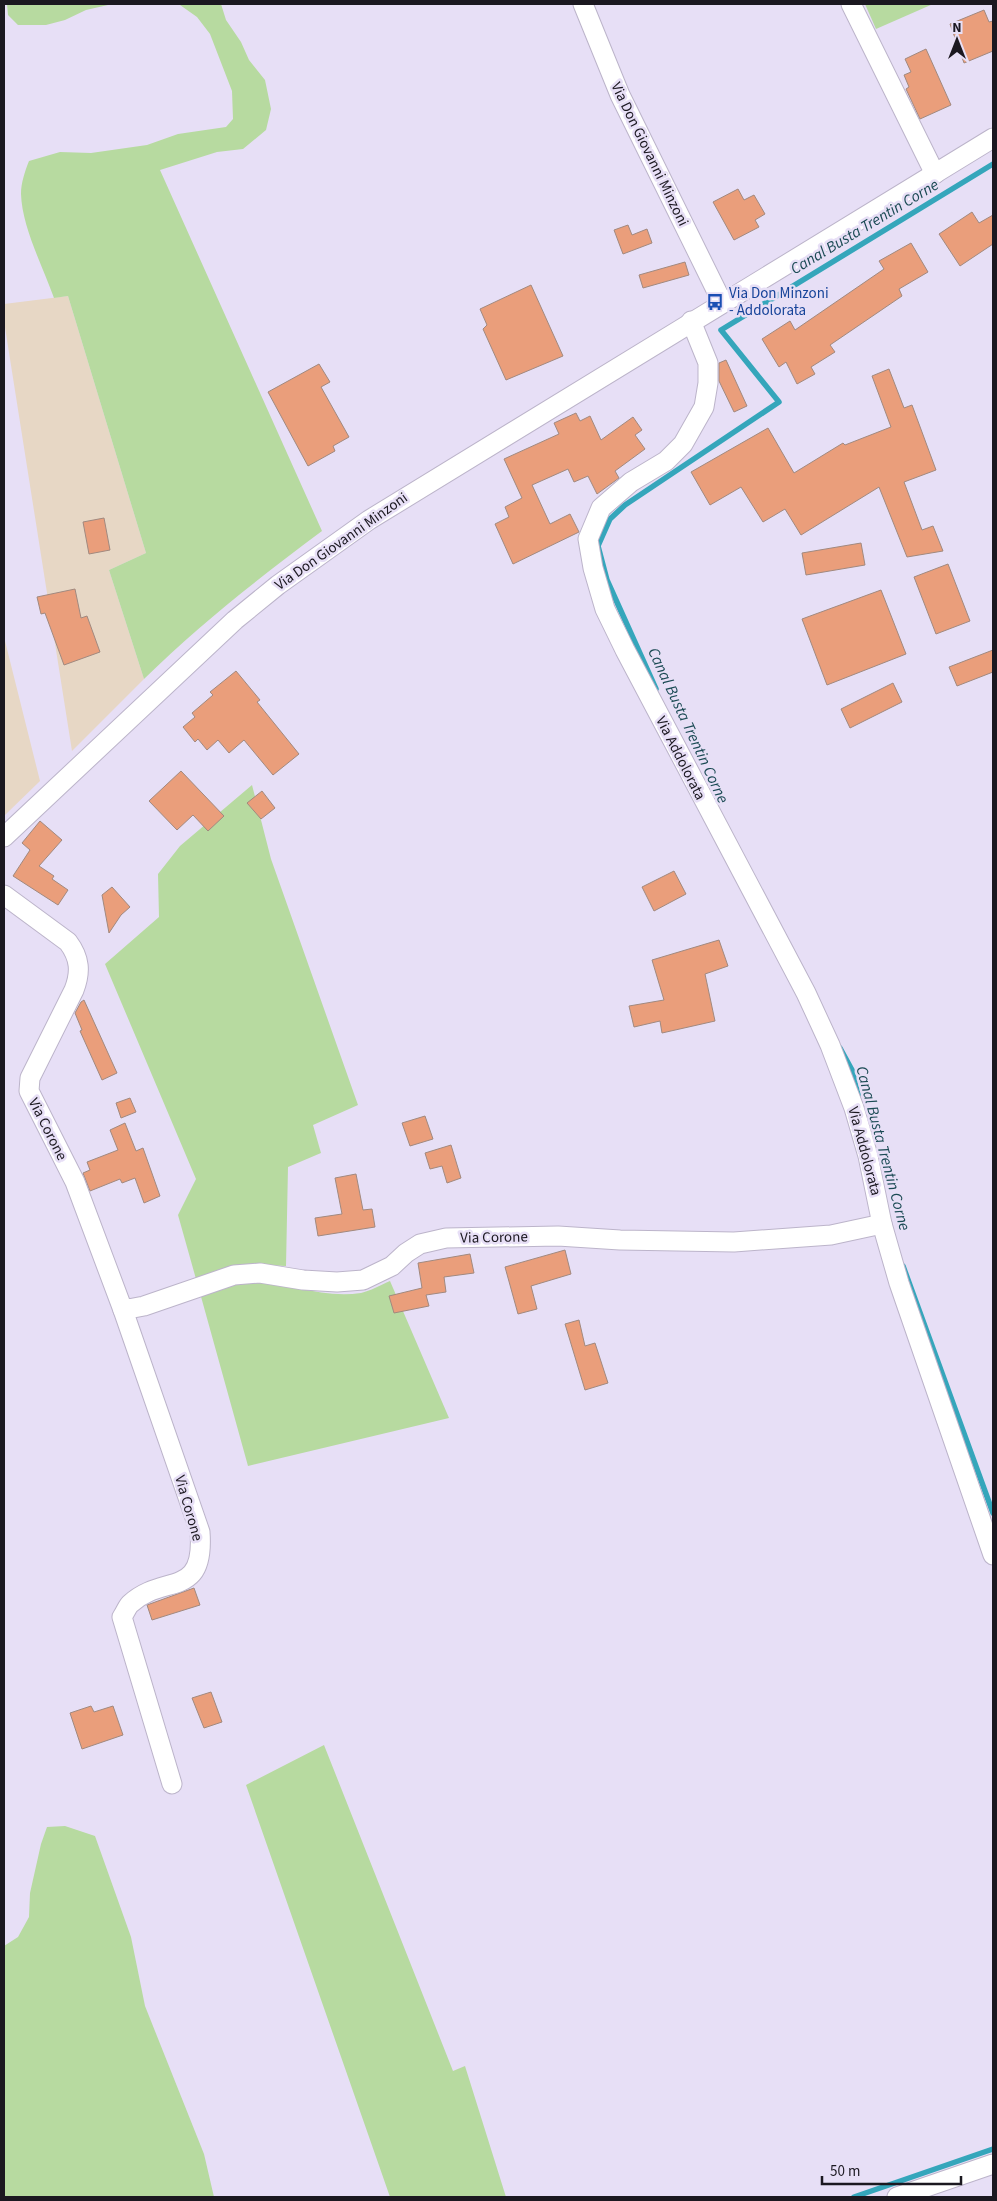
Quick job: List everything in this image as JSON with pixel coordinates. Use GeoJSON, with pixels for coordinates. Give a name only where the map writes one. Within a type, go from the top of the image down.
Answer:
{"type":"FeatureCollection","features":[{"type":"Feature","properties":{"kind":"street","name":"Via Don Giovanni Minzoni"},"geometry":{"type":"LineString","coordinates":[[583,4],[620,95],[722,302]]}},
{"type":"Feature","properties":{"kind":"street"},"geometry":{"type":"LineString","coordinates":[[851,4],[935,174]]}},
{"type":"Feature","properties":{"kind":"street","name":"Via Don Giovanni Minzoni"},"geometry":{"type":"LineString","coordinates":[[4,837],[234,620],[278,585],[369,520],[722,302],[993,138]]}},
{"type":"Feature","properties":{"kind":"street","name":"Via Addolorata"},"geometry":{"type":"LineString","coordinates":[[691,321],[708,363],[708,383],[704,407],[682,444],[666,461],[631,482],[601,508],[588,539],[593,568],[605,609],[625,650],[806,993],[830,1045],[857,1118],[868,1156],[882,1224],[899,1283],[993,1556]]}},
{"type":"Feature","properties":{"kind":"street","name":"Via Corone"},"geometry":{"type":"LineString","coordinates":[[4,896],[68,942],[75,951],[78,960],[80,976],[30,1078],[29,1091],[75,1182],[123,1310],[200,1532],[201,1547],[196,1566],[188,1578],[129,1604],[122,1618],[172,1784]]}},
{"type":"Feature","properties":{"kind":"street","name":"Via Corone"},"geometry":{"type":"LineString","coordinates":[[123,1310],[144,1306],[234,1275],[260,1273],[303,1280],[337,1282],[363,1280],[392,1266],[406,1253],[420,1244],[446,1238],[558,1236],[629,1240],[734,1242],[831,1235],[882,1224]]}},
{"type":"Feature","properties":{"kind":"street"},"geometry":{"type":"LineString","coordinates":[[897,2197],[993,2164]]}},
{"type":"Feature","properties":{"kind":"shaded area"},"geometry":{"type":"Polygon","coordinates":[[[68,296],[146,553],[109,570],[144,679],[72,751],[4,321],[4,304],[68,296]]]}},
{"type":"Feature","properties":{"kind":"shaded area"},"geometry":{"type":"Polygon","coordinates":[[[4,637],[40,781],[4,816],[4,637]]]}},
{"type":"Feature","properties":{"kind":"green space"},"geometry":{"type":"Polygon","coordinates":[[[7,4],[142,4],[108,5],[86,10],[65,20],[46,25],[18,25],[8,15],[7,4]]]}},
{"type":"Feature","properties":{"kind":"green space"},"geometry":{"type":"Polygon","coordinates":[[[169,4],[221,4],[226,20],[241,42],[249,60],[265,80],[271,109],[266,130],[243,149],[217,152],[160,170],[322,531],[230,602],[144,679],[109,570],[146,553],[68,296],[54,298],[29,233],[22,207],[21,194],[29,161],[60,152],[91,153],[147,145],[178,134],[226,127],[233,119],[232,91],[210,34],[197,17],[180,5],[169,4]]]}},
{"type":"Feature","properties":{"kind":"green space"},"geometry":{"type":"Polygon","coordinates":[[[865,4],[933,4],[876,29],[865,4]]]}},
{"type":"Feature","properties":{"kind":"green space"},"geometry":{"type":"Polygon","coordinates":[[[252,785],[271,859],[358,1105],[313,1125],[321,1153],[288,1167],[286,1266],[243,1264],[196,1279],[178,1215],[196,1179],[105,964],[159,917],[158,874],[180,846],[252,785]]]}},
{"type":"Feature","properties":{"kind":"green space"},"geometry":{"type":"Polygon","coordinates":[[[244,1281],[331,1294],[346,1294],[361,1293],[390,1281],[449,1418],[248,1466],[200,1293],[244,1281]]]}},
{"type":"Feature","properties":{"kind":"green space"},"geometry":{"type":"Polygon","coordinates":[[[324,1745],[453,2071],[465,2066],[506,2197],[390,2197],[246,1785],[324,1745]]]}},
{"type":"Feature","properties":{"kind":"green space"},"geometry":{"type":"Polygon","coordinates":[[[65,1826],[95,1836],[131,1937],[145,2006],[204,2154],[214,2197],[4,2197],[4,1946],[18,1937],[29,1917],[30,1893],[41,1844],[47,1827],[65,1826]]]}},
{"type":"Feature","properties":{"kind":"building"},"geometry":{"type":"Polygon","coordinates":[[[984,10],[989,22],[993,21],[993,51],[964,63],[950,24],[984,10]]]}},
{"type":"Feature","properties":{"kind":"building"},"geometry":{"type":"Polygon","coordinates":[[[926,49],[951,105],[920,119],[906,89],[909,87],[904,75],[911,72],[905,59],[926,49]]]}},
{"type":"Feature","properties":{"kind":"building"},"geometry":{"type":"Polygon","coordinates":[[[738,189],[744,200],[754,195],[765,214],[755,220],[759,227],[734,240],[713,202],[738,189]]]}},
{"type":"Feature","properties":{"kind":"building"},"geometry":{"type":"Polygon","coordinates":[[[972,212],[979,223],[993,215],[993,244],[960,266],[939,234],[972,212]]]}},
{"type":"Feature","properties":{"kind":"building"},"geometry":{"type":"Polygon","coordinates":[[[628,225],[632,235],[647,229],[652,243],[623,254],[614,230],[628,225]]]}},
{"type":"Feature","properties":{"kind":"building"},"geometry":{"type":"Polygon","coordinates":[[[911,243],[928,272],[899,289],[902,296],[830,345],[835,352],[811,367],[815,374],[797,384],[786,362],[779,367],[762,339],[790,321],[795,330],[884,269],[879,261],[911,243]]]}},
{"type":"Feature","properties":{"kind":"building"},"geometry":{"type":"Polygon","coordinates":[[[685,262],[689,275],[643,288],[639,275],[685,262]]]}},
{"type":"Feature","properties":{"kind":"building"},"geometry":{"type":"Polygon","coordinates":[[[531,285],[563,356],[506,380],[483,329],[487,325],[480,309],[531,285]]]}},
{"type":"Feature","properties":{"kind":"building"},"geometry":{"type":"Polygon","coordinates":[[[726,360],[747,406],[734,412],[719,381],[719,363],[726,360]]]}},
{"type":"Feature","properties":{"kind":"building"},"geometry":{"type":"Polygon","coordinates":[[[319,364],[330,382],[321,387],[349,437],[333,446],[335,451],[308,466],[268,392],[319,364]]]}},
{"type":"Feature","properties":{"kind":"building"},"geometry":{"type":"Polygon","coordinates":[[[889,369],[904,408],[912,405],[936,470],[904,482],[922,530],[933,526],[943,551],[907,557],[879,487],[801,535],[785,509],[763,522],[741,487],[710,505],[691,472],[768,428],[794,473],[843,443],[845,445],[891,427],[872,376],[889,369]]]}},
{"type":"Feature","properties":{"kind":"building"},"geometry":{"type":"Polygon","coordinates":[[[576,413],[580,421],[590,416],[601,440],[633,417],[642,430],[635,435],[645,449],[615,471],[619,478],[597,494],[588,476],[574,482],[568,469],[532,485],[550,524],[570,514],[579,532],[513,564],[495,524],[509,517],[505,507],[522,498],[504,459],[559,434],[554,423],[576,413]]]}},
{"type":"Feature","properties":{"kind":"building"},"geometry":{"type":"Polygon","coordinates":[[[104,518],[110,550],[89,554],[83,522],[104,518]]]}},
{"type":"Feature","properties":{"kind":"building"},"geometry":{"type":"Polygon","coordinates":[[[861,543],[865,565],[806,575],[802,553],[861,543]]]}},
{"type":"Feature","properties":{"kind":"building"},"geometry":{"type":"Polygon","coordinates":[[[948,564],[970,621],[936,634],[914,577],[948,564]]]}},
{"type":"Feature","properties":{"kind":"building"},"geometry":{"type":"Polygon","coordinates":[[[75,589],[81,618],[87,616],[100,652],[64,665],[45,613],[41,614],[37,597],[75,589]]]}},
{"type":"Feature","properties":{"kind":"building"},"geometry":{"type":"Polygon","coordinates":[[[881,590],[906,654],[827,685],[802,619],[881,590]]]}},
{"type":"Feature","properties":{"kind":"building"},"geometry":{"type":"Polygon","coordinates":[[[993,650],[993,672],[957,686],[949,667],[993,650]]]}},
{"type":"Feature","properties":{"kind":"building"},"geometry":{"type":"Polygon","coordinates":[[[236,671],[260,700],[257,702],[299,754],[273,775],[244,740],[229,753],[218,740],[207,750],[198,739],[195,742],[183,727],[195,717],[192,713],[213,695],[210,692],[236,671]]]}},
{"type":"Feature","properties":{"kind":"building"},"geometry":{"type":"Polygon","coordinates":[[[893,683],[902,702],[850,728],[841,709],[893,683]]]}},
{"type":"Feature","properties":{"kind":"building"},"geometry":{"type":"Polygon","coordinates":[[[181,771],[224,816],[208,831],[193,815],[177,830],[149,801],[181,771]]]}},
{"type":"Feature","properties":{"kind":"building"},"geometry":{"type":"Polygon","coordinates":[[[262,791],[275,808],[261,819],[247,803],[262,791]]]}},
{"type":"Feature","properties":{"kind":"building"},"geometry":{"type":"Polygon","coordinates":[[[40,821],[62,840],[39,866],[54,876],[52,879],[68,890],[58,905],[13,876],[30,850],[22,843],[40,821]]]}},
{"type":"Feature","properties":{"kind":"building"},"geometry":{"type":"Polygon","coordinates":[[[674,871],[686,894],[654,911],[642,887],[674,871]]]}},
{"type":"Feature","properties":{"kind":"building"},"geometry":{"type":"Polygon","coordinates":[[[112,887],[130,907],[121,915],[109,933],[102,895],[112,887]]]}},
{"type":"Feature","properties":{"kind":"building"},"geometry":{"type":"Polygon","coordinates":[[[719,940],[728,966],[705,974],[715,1021],[662,1033],[660,1021],[634,1027],[629,1006],[664,1000],[652,960],[719,940]]]}},
{"type":"Feature","properties":{"kind":"building"},"geometry":{"type":"Polygon","coordinates":[[[84,1000],[117,1073],[102,1080],[80,1031],[82,1030],[75,1013],[84,1000]]]}},
{"type":"Feature","properties":{"kind":"building"},"geometry":{"type":"Polygon","coordinates":[[[130,1098],[136,1112],[121,1118],[116,1103],[130,1098]]]}},
{"type":"Feature","properties":{"kind":"building"},"geometry":{"type":"Polygon","coordinates":[[[425,1116],[433,1139],[410,1146],[402,1123],[425,1116]]]}},
{"type":"Feature","properties":{"kind":"building"},"geometry":{"type":"Polygon","coordinates":[[[125,1123],[136,1151],[143,1148],[160,1196],[144,1203],[135,1178],[122,1183],[120,1179],[90,1191],[83,1173],[90,1170],[87,1162],[118,1150],[110,1130],[125,1123]]]}},
{"type":"Feature","properties":{"kind":"building"},"geometry":{"type":"Polygon","coordinates":[[[451,1145],[461,1178],[447,1183],[442,1166],[430,1169],[425,1153],[451,1145]]]}},
{"type":"Feature","properties":{"kind":"building"},"geometry":{"type":"Polygon","coordinates":[[[356,1174],[363,1210],[372,1209],[375,1227],[318,1236],[315,1218],[342,1214],[335,1178],[356,1174]]]}},
{"type":"Feature","properties":{"kind":"building"},"geometry":{"type":"Polygon","coordinates":[[[565,1250],[571,1274],[531,1286],[537,1309],[518,1314],[505,1267],[565,1250]]]}},
{"type":"Feature","properties":{"kind":"building"},"geometry":{"type":"Polygon","coordinates":[[[470,1254],[474,1273],[444,1277],[446,1292],[426,1295],[429,1306],[394,1313],[389,1296],[422,1288],[418,1263],[470,1254]]]}},
{"type":"Feature","properties":{"kind":"building"},"geometry":{"type":"Polygon","coordinates":[[[579,1320],[585,1346],[595,1343],[608,1383],[585,1390],[565,1324],[579,1320]]]}},
{"type":"Feature","properties":{"kind":"building"},"geometry":{"type":"Polygon","coordinates":[[[194,1588],[200,1605],[152,1620],[147,1605],[194,1588]]]}},
{"type":"Feature","properties":{"kind":"building"},"geometry":{"type":"Polygon","coordinates":[[[211,1692],[222,1722],[204,1728],[192,1698],[211,1692]]]}},
{"type":"Feature","properties":{"kind":"building"},"geometry":{"type":"Polygon","coordinates":[[[91,1706],[94,1712],[113,1706],[123,1735],[82,1749],[70,1713],[91,1706]]]}},
{"type":"Feature","properties":{"kind":"waterway","name":"Canal Busta Trentin Corne"},"geometry":{"type":"LineString","coordinates":[[656,689],[607,580],[598,546],[610,519],[625,505],[779,402],[721,330],[993,164]]}},
{"type":"Feature","properties":{"kind":"waterway","name":"Canal Busta Trentin Corne"},"geometry":{"type":"LineString","coordinates":[[840,1048],[852,1070],[858,1095]]}},
{"type":"Feature","properties":{"kind":"waterway","name":"Canal Busta Trentin Corne"},"geometry":{"type":"LineString","coordinates":[[903,1266],[993,1513]]}},
{"type":"Feature","properties":{"kind":"waterway"},"geometry":{"type":"LineString","coordinates":[[854,2197],[993,2149]]}},
{"type":"Feature","properties":{"kind":"place","name":"Via Don Minzoni - Addolorata"},"geometry":{"type":"Point","coordinates":[715,302]}}]}
